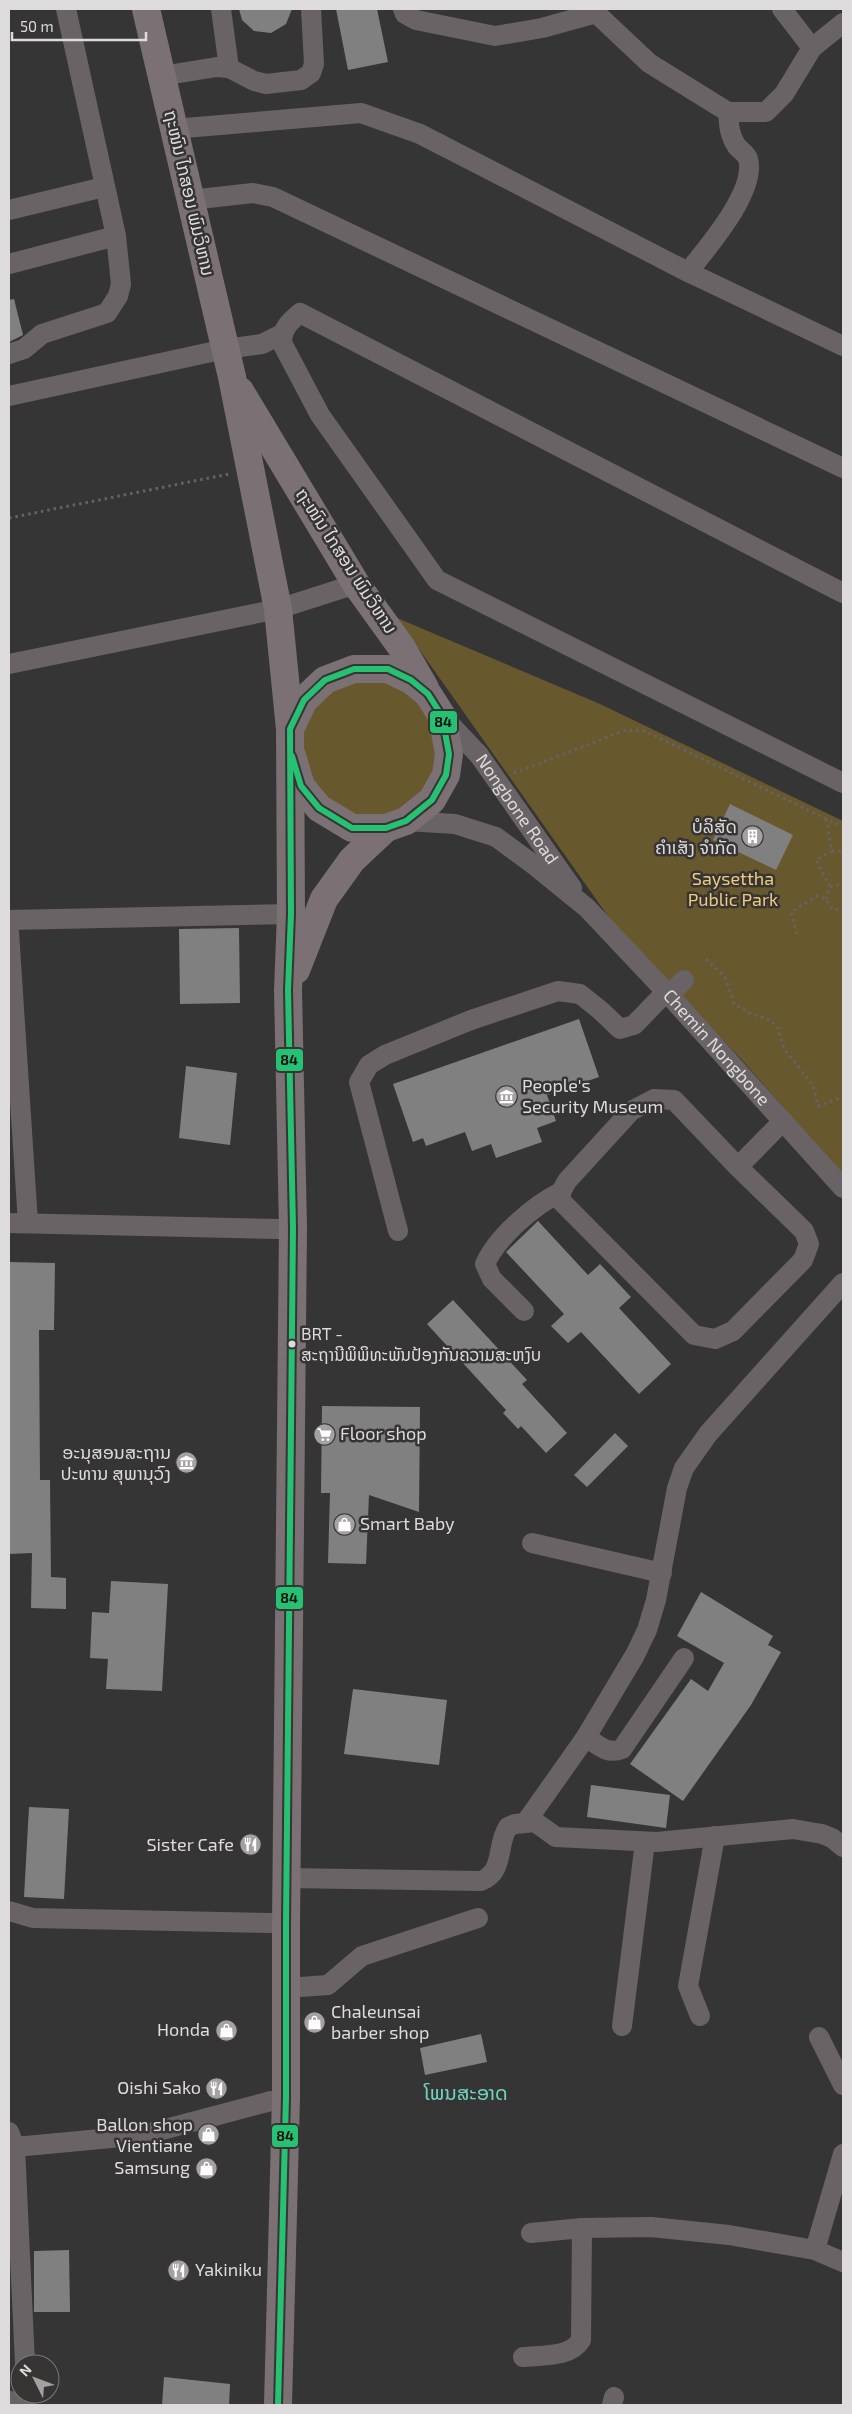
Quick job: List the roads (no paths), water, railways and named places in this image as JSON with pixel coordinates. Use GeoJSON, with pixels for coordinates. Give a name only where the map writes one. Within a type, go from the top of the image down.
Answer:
{"type":"FeatureCollection","features":[{"type":"Feature","properties":{"kind":"highway","name":"ຖະໜົນ ໄກສອນ ພົມວິຫານ"},"geometry":{"type":"LineString","coordinates":[[146,9],[232,377],[278,609],[290,729]]}},
{"type":"Feature","properties":{"kind":"highway","name":"ຖະໜົນ ໄກສອນ ພົມວິຫານ"},"geometry":{"type":"LineString","coordinates":[[232,377],[356,584],[402,648],[435,705]]}},
{"type":"Feature","properties":{"kind":"highway"},"geometry":{"type":"LineString","coordinates":[[263,2405],[271,2101],[279,1229],[276,1037],[288,990],[324,899],[352,860],[396,824],[421,810],[432,800],[446,775],[449,754],[435,705],[411,680],[388,669],[354,668],[325,680],[304,700],[290,729],[292,756],[289,806],[291,914],[288,990],[293,1228],[286,1878],[286,2097],[278,2405]]}},
{"type":"Feature","properties":{"kind":"highway"},"geometry":{"type":"LineString","coordinates":[[292,756],[301,786],[319,808],[352,828],[396,824]]}},
{"type":"Feature","properties":{"kind":"street"},"geometry":{"type":"LineString","coordinates":[[9,354],[24,349],[42,334],[107,313],[118,296],[121,284],[116,236],[66,9]]}},
{"type":"Feature","properties":{"kind":"street"},"geometry":{"type":"LineString","coordinates":[[220,9],[229,68]]}},
{"type":"Feature","properties":{"kind":"street"},"geometry":{"type":"LineString","coordinates":[[161,76],[217,67],[229,68],[254,81],[266,84],[301,80],[311,73],[314,64],[311,9]]}},
{"type":"Feature","properties":{"kind":"street"},"geometry":{"type":"LineString","coordinates":[[402,9],[405,14],[416,20],[495,36],[542,28],[600,11],[649,64],[728,112],[766,112],[784,94],[812,48],[843,23]]}},
{"type":"Feature","properties":{"kind":"street"},"geometry":{"type":"LineString","coordinates":[[782,9],[812,48]]}},
{"type":"Feature","properties":{"kind":"street"},"geometry":{"type":"LineString","coordinates":[[688,272],[723,225],[744,190],[750,174],[748,158],[736,145],[729,130],[728,112]]}},
{"type":"Feature","properties":{"kind":"street"},"geometry":{"type":"LineString","coordinates":[[173,129],[361,113],[420,134],[688,272],[843,346]]}},
{"type":"Feature","properties":{"kind":"street"},"geometry":{"type":"LineString","coordinates":[[9,210],[104,187]]}},
{"type":"Feature","properties":{"kind":"street"},"geometry":{"type":"LineString","coordinates":[[190,200],[253,193],[273,197],[843,468]]}},
{"type":"Feature","properties":{"kind":"street"},"geometry":{"type":"LineString","coordinates":[[9,264],[116,236]]}},
{"type":"Feature","properties":{"kind":"street"},"geometry":{"type":"LineString","coordinates":[[843,593],[300,313],[289,322],[282,334],[282,343],[320,415],[437,580],[843,783]]}},
{"type":"Feature","properties":{"kind":"street"},"geometry":{"type":"LineString","coordinates":[[9,396],[225,349],[262,344],[282,334]]}},
{"type":"Feature","properties":{"kind":"street"},"geometry":{"type":"LineString","coordinates":[[9,664],[278,609],[356,584]]}},
{"type":"Feature","properties":{"kind":"street","name":"Nongbone Road"},"geometry":{"type":"LineString","coordinates":[[435,705],[479,755],[586,908]]}},
{"type":"Feature","properties":{"kind":"street"},"geometry":{"type":"LineString","coordinates":[[396,824],[455,824],[496,837],[534,865],[586,908]]}},
{"type":"Feature","properties":{"kind":"street","name":"Chemin Nongbone"},"geometry":{"type":"LineString","coordinates":[[586,908],[625,939],[668,993],[843,1188]]}},
{"type":"Feature","properties":{"kind":"street"},"geometry":{"type":"LineString","coordinates":[[9,920],[291,914]]}},
{"type":"Feature","properties":{"kind":"street"},"geometry":{"type":"LineString","coordinates":[[9,932],[18,1223],[279,1229]]}},
{"type":"Feature","properties":{"kind":"street"},"geometry":{"type":"LineString","coordinates":[[398,1231],[360,1082],[369,1065],[386,1055],[433,1034],[558,991],[580,994],[620,1029],[634,1025],[684,980]]}},
{"type":"Feature","properties":{"kind":"street"},"geometry":{"type":"LineString","coordinates":[[654,1099],[674,1100],[738,1167],[804,1231],[809,1244],[803,1260],[740,1324],[733,1331],[715,1339],[694,1335],[561,1201],[560,1192],[566,1181],[630,1110],[654,1099]]}},
{"type":"Feature","properties":{"kind":"street"},"geometry":{"type":"LineString","coordinates":[[738,1167],[783,1122]]}},
{"type":"Feature","properties":{"kind":"street"},"geometry":{"type":"LineString","coordinates":[[524,1311],[492,1279],[485,1264],[491,1251],[529,1212],[544,1199],[560,1192]]}},
{"type":"Feature","properties":{"kind":"street"},"geometry":{"type":"LineString","coordinates":[[526,1822],[586,1737],[635,1655],[647,1630],[662,1573],[677,1488],[684,1468],[708,1434],[843,1283]]}},
{"type":"Feature","properties":{"kind":"street"},"geometry":{"type":"LineString","coordinates":[[532,1543],[662,1573]]}},
{"type":"Feature","properties":{"kind":"street"},"geometry":{"type":"LineString","coordinates":[[586,1737],[607,1751],[622,1749],[684,1658]]}},
{"type":"Feature","properties":{"kind":"street"},"geometry":{"type":"LineString","coordinates":[[286,1878],[481,1881],[487,1879],[497,1868],[504,1833],[508,1827],[511,1824],[526,1822],[541,1825],[556,1838],[645,1842],[793,1829],[822,1834],[832,1838],[843,1847]]}},
{"type":"Feature","properties":{"kind":"street"},"geometry":{"type":"LineString","coordinates":[[700,2016],[688,1986],[715,1836]]}},
{"type":"Feature","properties":{"kind":"street"},"geometry":{"type":"LineString","coordinates":[[622,2026],[645,1842]]}},
{"type":"Feature","properties":{"kind":"street"},"geometry":{"type":"LineString","coordinates":[[9,1911],[33,1918],[272,1923]]}},
{"type":"Feature","properties":{"kind":"street"},"geometry":{"type":"LineString","coordinates":[[286,1988],[328,1985],[362,1956],[478,1918]]}},
{"type":"Feature","properties":{"kind":"street"},"geometry":{"type":"LineString","coordinates":[[819,2037],[843,2085]]}},
{"type":"Feature","properties":{"kind":"street"},"geometry":{"type":"LineString","coordinates":[[24,2354],[12,2139],[143,2135],[271,2101]]}},
{"type":"Feature","properties":{"kind":"street"},"geometry":{"type":"LineString","coordinates":[[815,2250],[843,2154]]}},
{"type":"Feature","properties":{"kind":"street"},"geometry":{"type":"LineString","coordinates":[[531,2233],[582,2228],[651,2227],[729,2235],[815,2250],[843,2262]]}},
{"type":"Feature","properties":{"kind":"street"},"geometry":{"type":"LineString","coordinates":[[524,2357],[564,2353],[577,2348],[581,2340],[582,2228]]}},
{"type":"Feature","properties":{"kind":"place","name":"ບໍລິສັດ ຄຳເສັງ ຈຳກັດ"},"geometry":{"type":"Point","coordinates":[753,837]}},
{"type":"Feature","properties":{"kind":"place","name":"People's Security Museum"},"geometry":{"type":"Point","coordinates":[506,1096]}},
{"type":"Feature","properties":{"kind":"place","name":"BRT - ສະຖານີພິພິທະພັນປ້ອງກັນຄວາມສະຫງົບ"},"geometry":{"type":"Point","coordinates":[292,1344]}},
{"type":"Feature","properties":{"kind":"place","name":"Floor shop"},"geometry":{"type":"Point","coordinates":[324,1434]}},
{"type":"Feature","properties":{"kind":"place","name":"ອະນຸສອນສະຖານ ປະທານ ສຸພານຸວົງ"},"geometry":{"type":"Point","coordinates":[187,1463]}},
{"type":"Feature","properties":{"kind":"place","name":"Smart Baby"},"geometry":{"type":"Point","coordinates":[344,1524]}},
{"type":"Feature","properties":{"kind":"place","name":"Sister Cafe"},"geometry":{"type":"Point","coordinates":[250,1845]}},
{"type":"Feature","properties":{"kind":"place","name":"Chaleunsai barber shop"},"geometry":{"type":"Point","coordinates":[315,2022]}},
{"type":"Feature","properties":{"kind":"place","name":"Honda"},"geometry":{"type":"Point","coordinates":[226,2030]}},
{"type":"Feature","properties":{"kind":"place","name":"Oishi Sako"},"geometry":{"type":"Point","coordinates":[217,2088]}},
{"type":"Feature","properties":{"kind":"place","name":"Ballon shop Vientiane"},"geometry":{"type":"Point","coordinates":[209,2135]}},
{"type":"Feature","properties":{"kind":"place","name":"Samsung"},"geometry":{"type":"Point","coordinates":[206,2168]}},
{"type":"Feature","properties":{"kind":"place","name":"Yakiniku"},"geometry":{"type":"Point","coordinates":[179,2270]}},
{"type":"Feature","properties":{"kind":"district","name":"ໂພນສະອາດ"},"geometry":{"type":"Point","coordinates":[466,2093]}},
{"type":"Feature","properties":{"kind":"park label","name":"Saysettha Public Park"},"geometry":{"type":"Point","coordinates":[733,890]}}]}
